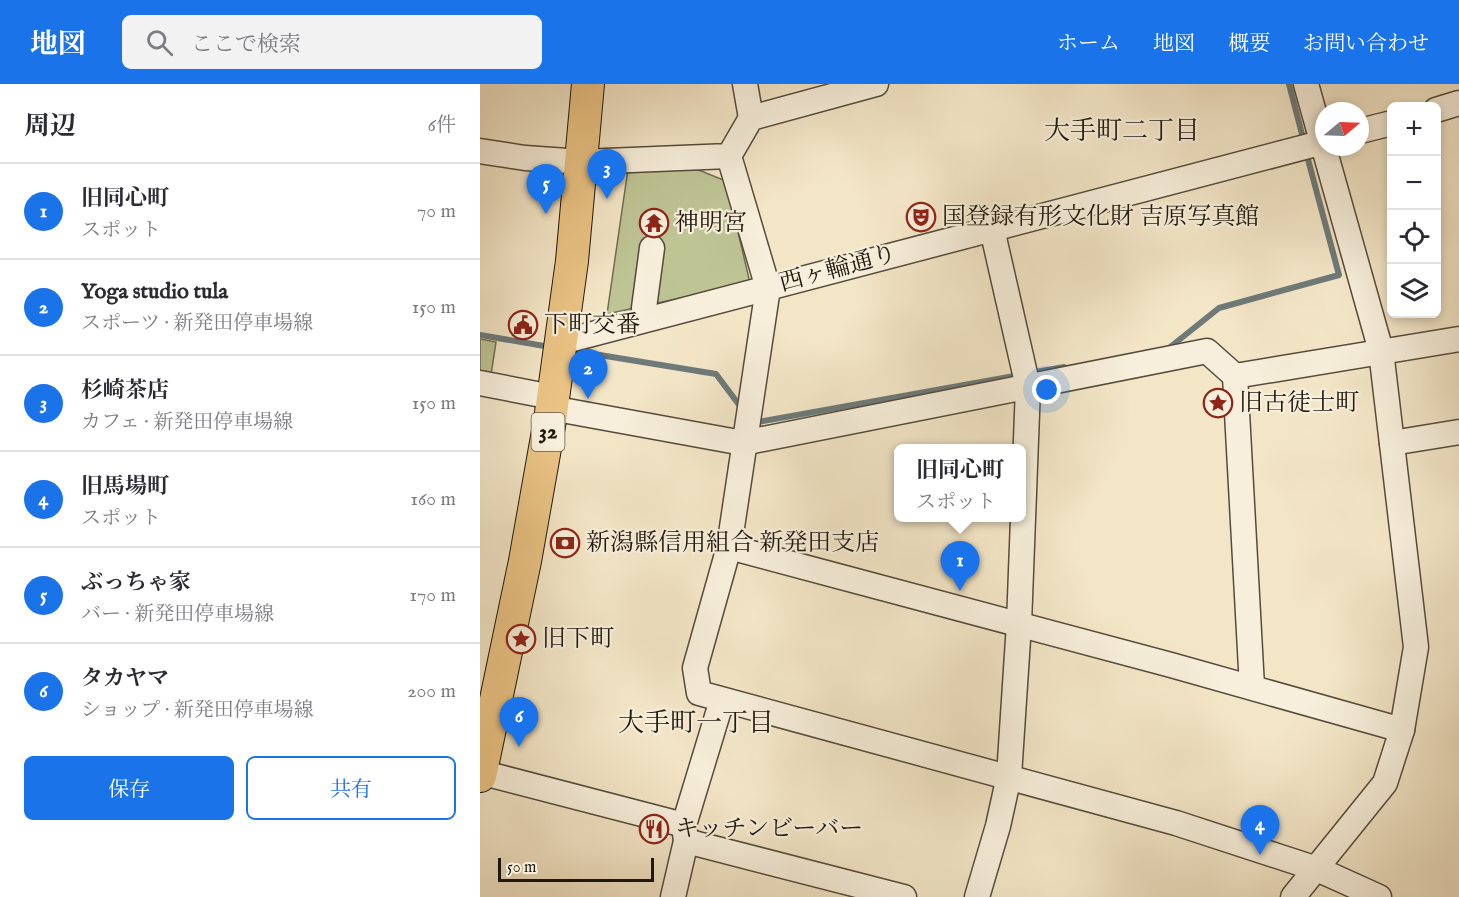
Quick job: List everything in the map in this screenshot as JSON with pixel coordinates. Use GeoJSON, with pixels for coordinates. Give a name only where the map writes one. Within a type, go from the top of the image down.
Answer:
{"type":"FeatureCollection","features":[{"type":"Feature","properties":{"kind":"main road","name":"32"},"geometry":{"type":"LineString","coordinates":[[480,773],[525,561],[562,342],[582,162],[588,84]]}},
{"type":"Feature","properties":{"kind":"street"},"geometry":{"type":"LineString","coordinates":[[745,84],[751,118],[729,156],[768,288],[729,547],[695,668],[699,693],[1176,823],[1317,868],[1379,897]]}},
{"type":"Feature","properties":{"kind":"street"},"geometry":{"type":"LineString","coordinates":[[751,118],[876,84]]}},
{"type":"Feature","properties":{"kind":"street"},"geometry":{"type":"LineString","coordinates":[[1306,84],[1315,115]]}},
{"type":"Feature","properties":{"kind":"street"},"geometry":{"type":"LineString","coordinates":[[1441,109],[1459,103]]}},
{"type":"Feature","properties":{"kind":"street"},"geometry":{"type":"LineString","coordinates":[[1369,129],[1387,124]]}},
{"type":"Feature","properties":{"kind":"street","name":"西ヶ輪通り"},"geometry":{"type":"LineString","coordinates":[[562,342],[1315,144]]}},
{"type":"Feature","properties":{"kind":"street"},"geometry":{"type":"LineString","coordinates":[[480,151],[525,158],[582,162],[729,156]]}},
{"type":"Feature","properties":{"kind":"street"},"geometry":{"type":"LineString","coordinates":[[1293,897],[1385,783],[1402,730],[1416,647],[1381,351],[1327,156]]}},
{"type":"Feature","properties":{"kind":"street"},"geometry":{"type":"LineString","coordinates":[[992,229],[1028,387],[1026,444]]}},
{"type":"Feature","properties":{"kind":"street"},"geometry":{"type":"LineString","coordinates":[[644,308],[652,248]]}},
{"type":"Feature","properties":{"kind":"street"},"geometry":{"type":"LineString","coordinates":[[1235,376],[1459,339]]}},
{"type":"Feature","properties":{"kind":"street"},"geometry":{"type":"LineString","coordinates":[[480,382],[552,403],[743,443],[1207,351],[1235,376],[1252,687]]}},
{"type":"Feature","properties":{"kind":"street"},"geometry":{"type":"LineString","coordinates":[[1392,443],[1459,432]]}},
{"type":"Feature","properties":{"kind":"street"},"geometry":{"type":"LineString","coordinates":[[977,897],[998,826],[1009,776],[1023,522]]}},
{"type":"Feature","properties":{"kind":"street"},"geometry":{"type":"LineString","coordinates":[[729,547],[1252,687],[1402,730]]}},
{"type":"Feature","properties":{"kind":"street"},"geometry":{"type":"LineString","coordinates":[[673,897],[685,833],[722,700]]}},
{"type":"Feature","properties":{"kind":"street"},"geometry":{"type":"LineString","coordinates":[[480,773],[904,897]]}},
{"type":"Feature","properties":{"kind":"green space"},"geometry":{"type":"Polygon","coordinates":[[[629,162],[684,164],[726,181],[750,283],[607,314],[629,162]]]}},
{"type":"Feature","properties":{"kind":"green space"},"geometry":{"type":"Polygon","coordinates":[[[480,339],[496,342],[491,375],[480,373],[480,339]]]}},
{"type":"Feature","properties":{"kind":"waterway"},"geometry":{"type":"LineString","coordinates":[[1289,84],[1304,142]]}},
{"type":"Feature","properties":{"kind":"waterway"},"geometry":{"type":"LineString","coordinates":[[1169,348],[1219,308],[1339,275],[1306,152]]}},
{"type":"Feature","properties":{"kind":"waterway"},"geometry":{"type":"LineString","coordinates":[[480,335],[550,347]]}},
{"type":"Feature","properties":{"kind":"waterway"},"geometry":{"type":"LineString","coordinates":[[569,350],[716,374],[743,410]]}},
{"type":"Feature","properties":{"kind":"waterway"},"geometry":{"type":"LineString","coordinates":[[1030,373],[1064,367]]}},
{"type":"Feature","properties":{"kind":"waterway"},"geometry":{"type":"LineString","coordinates":[[752,423],[1020,375]]}},
{"type":"Feature","properties":{"kind":"place","name":"杉崎茶店"},"geometry":{"type":"Point","coordinates":[607,199]}},
{"type":"Feature","properties":{"kind":"place","name":"ぶっちゃ家"},"geometry":{"type":"Point","coordinates":[546,214]}},
{"type":"Feature","properties":{"kind":"place","name":"国登録有形文化財 吉原写真館"},"geometry":{"type":"Point","coordinates":[921,217]}},
{"type":"Feature","properties":{"kind":"place","name":"神明宮"},"geometry":{"type":"Point","coordinates":[654,223]}},
{"type":"Feature","properties":{"kind":"place","name":"下町交番"},"geometry":{"type":"Point","coordinates":[523,325]}},
{"type":"Feature","properties":{"kind":"place","name":"Yoga studio tula"},"geometry":{"type":"Point","coordinates":[588,399]}},
{"type":"Feature","properties":{"kind":"place","name":"旧古徒士町"},"geometry":{"type":"Point","coordinates":[1218,403]}},
{"type":"Feature","properties":{"kind":"place","name":"新潟縣信用組合 新発田支店"},"geometry":{"type":"Point","coordinates":[565,543]}},
{"type":"Feature","properties":{"kind":"place","name":"旧同心町"},"geometry":{"type":"Point","coordinates":[960,591]}},
{"type":"Feature","properties":{"kind":"place","name":"旧下町"},"geometry":{"type":"Point","coordinates":[521,639]}},
{"type":"Feature","properties":{"kind":"place","name":"タカヤマ"},"geometry":{"type":"Point","coordinates":[519,747]}},
{"type":"Feature","properties":{"kind":"place","name":"キッチンビーバー"},"geometry":{"type":"Point","coordinates":[654,829]}},
{"type":"Feature","properties":{"kind":"place","name":"旧馬場町"},"geometry":{"type":"Point","coordinates":[1260,855]}},
{"type":"Feature","properties":{"kind":"district","name":"大手町二丁目"},"geometry":{"type":"Point","coordinates":[1122,131]}},
{"type":"Feature","properties":{"kind":"district","name":"大手町一丁目"},"geometry":{"type":"Point","coordinates":[696,723]}}]}
